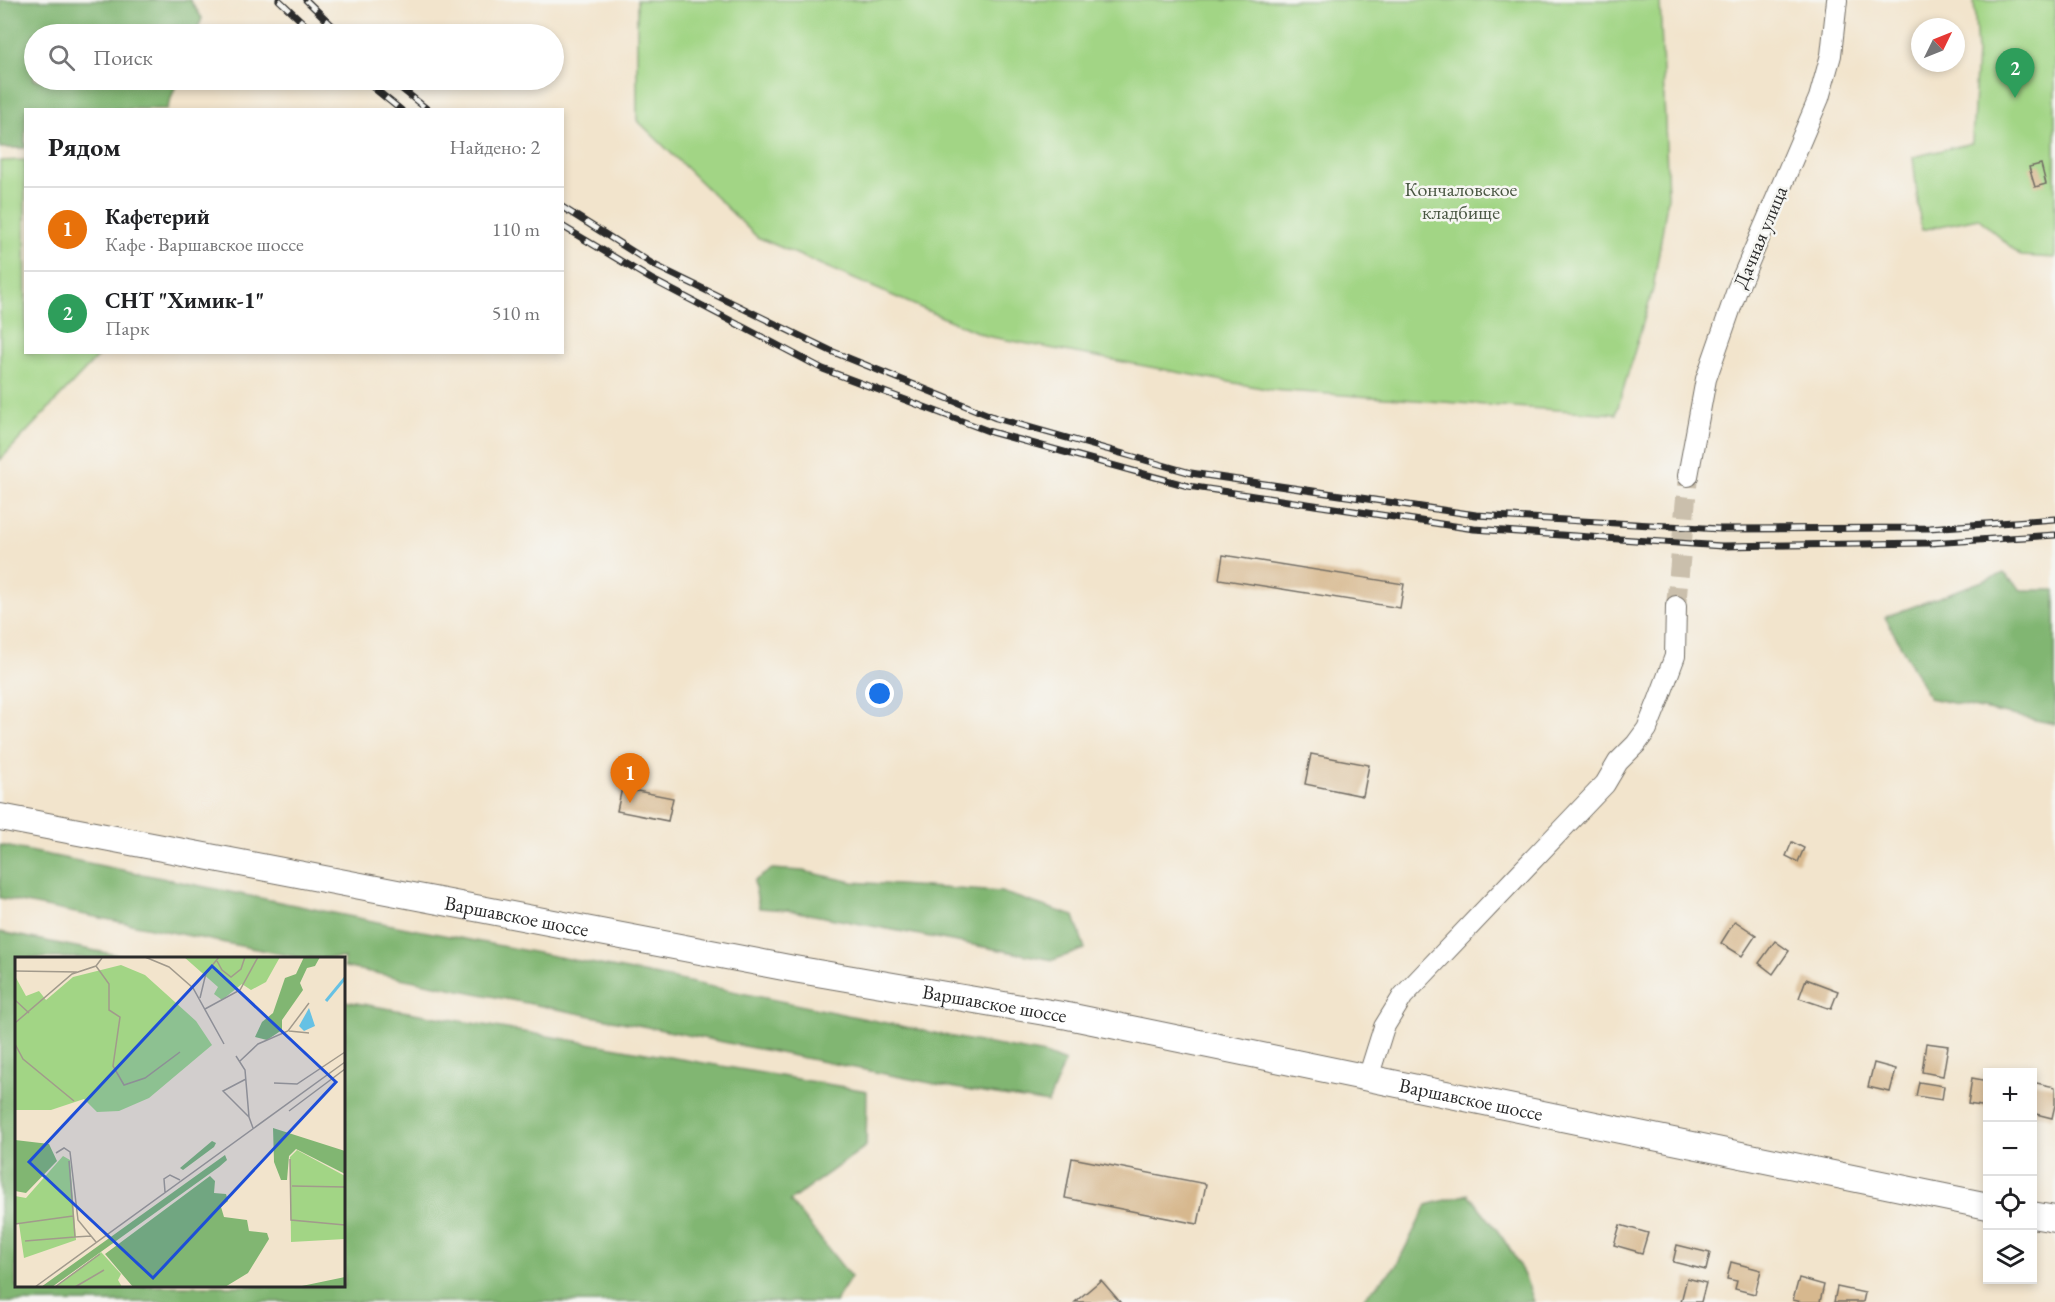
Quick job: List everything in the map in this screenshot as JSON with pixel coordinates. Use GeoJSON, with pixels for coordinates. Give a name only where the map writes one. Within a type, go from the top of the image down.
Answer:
{"type":"FeatureCollection","features":[{"type":"Feature","properties":{"kind":"main road","name":"Варшавское шоссе"},"geometry":{"type":"LineString","coordinates":[[0,817],[794,969],[1068,1016],[1983,1205]]}},
{"type":"Feature","properties":{"kind":"main road"},"geometry":{"type":"LineString","coordinates":[[2037,1216],[2055,1220]]}},
{"type":"Feature","properties":{"kind":"street","name":"Дачная улица"},"geometry":{"type":"LineString","coordinates":[[1688,476],[1706,379],[1737,290],[1818,99],[1831,55],[1837,0]]}},
{"type":"Feature","properties":{"kind":"street"},"geometry":{"type":"LineString","coordinates":[[1368,1078],[1384,1027],[1403,996],[1605,784],[1618,762],[1647,729],[1675,656],[1676,606]]}},
{"type":"Feature","properties":{"kind":"green space"},"geometry":{"type":"Polygon","coordinates":[[[0,0],[190,0],[202,18],[200,24],[24,24],[24,90],[174,90],[167,108],[24,108],[24,148],[0,148],[0,0]]]}},
{"type":"Feature","properties":{"kind":"green space","name":"Кончаловское кладбище"},"geometry":{"type":"Polygon","coordinates":[[[637,0],[1660,0],[1668,196],[1653,289],[1616,414],[1272,390],[986,336],[757,237],[637,120],[637,0]]]}},
{"type":"Feature","properties":{"kind":"green space"},"geometry":{"type":"Polygon","coordinates":[[[1974,0],[2055,0],[2055,258],[2021,256],[1978,218],[1921,230],[1913,157],[1972,143],[1977,53],[1974,0]]]}},
{"type":"Feature","properties":{"kind":"green space"},"geometry":{"type":"Polygon","coordinates":[[[24,160],[24,354],[100,354],[0,460],[0,161],[24,160]]]}},
{"type":"Feature","properties":{"kind":"green space"},"geometry":{"type":"Polygon","coordinates":[[[2004,573],[2021,590],[2055,590],[2055,724],[1929,698],[1885,617],[2004,573]]]}},
{"type":"Feature","properties":{"kind":"green space"},"geometry":{"type":"Polygon","coordinates":[[[0,845],[1045,1054],[1065,1062],[1048,1103],[971,1091],[345,967],[345,957],[296,957],[0,898],[0,845]]]}},
{"type":"Feature","properties":{"kind":"green space"},"geometry":{"type":"Polygon","coordinates":[[[772,869],[803,871],[853,882],[1001,892],[1074,916],[1085,949],[1053,960],[787,910],[759,908],[754,881],[772,869]]]}},
{"type":"Feature","properties":{"kind":"green space"},"geometry":{"type":"Polygon","coordinates":[[[0,932],[127,957],[15,957],[15,1287],[345,1287],[345,1001],[867,1091],[866,1146],[790,1201],[851,1277],[835,1302],[0,1302],[0,932]]]}},
{"type":"Feature","properties":{"kind":"green space"},"geometry":{"type":"Polygon","coordinates":[[[1468,1194],[1489,1219],[1515,1258],[1534,1302],[1360,1302],[1396,1266],[1427,1205],[1468,1194]]]}},
{"type":"Feature","properties":{"kind":"building"},"geometry":{"type":"Polygon","coordinates":[[[2041,164],[2046,184],[2035,187],[2029,167],[2041,164]]]}},
{"type":"Feature","properties":{"kind":"building"},"geometry":{"type":"Polygon","coordinates":[[[1223,555],[1404,584],[1400,608],[1219,579],[1223,555]]]}},
{"type":"Feature","properties":{"kind":"building"},"geometry":{"type":"Polygon","coordinates":[[[1311,754],[1369,765],[1363,796],[1305,784],[1311,754]]]}},
{"type":"Feature","properties":{"kind":"building"},"geometry":{"type":"Polygon","coordinates":[[[622,788],[673,798],[668,821],[617,811],[622,788]]]}},
{"type":"Feature","properties":{"kind":"building"},"geometry":{"type":"Polygon","coordinates":[[[1792,842],[1804,848],[1798,862],[1786,856],[1792,842]]]}},
{"type":"Feature","properties":{"kind":"building"},"geometry":{"type":"Polygon","coordinates":[[[1735,921],[1756,935],[1742,956],[1721,943],[1735,921]]]}},
{"type":"Feature","properties":{"kind":"building"},"geometry":{"type":"Polygon","coordinates":[[[1775,941],[1789,951],[1773,974],[1759,963],[1775,941]]]}},
{"type":"Feature","properties":{"kind":"building"},"geometry":{"type":"Polygon","coordinates":[[[1806,979],[1838,991],[1831,1009],[1799,998],[1806,979]]]}},
{"type":"Feature","properties":{"kind":"building"},"geometry":{"type":"Polygon","coordinates":[[[1926,1043],[1948,1046],[1943,1076],[1922,1072],[1926,1043]]]}},
{"type":"Feature","properties":{"kind":"building"},"geometry":{"type":"Polygon","coordinates":[[[1874,1063],[1896,1069],[1890,1092],[1868,1087],[1874,1063]]]}},
{"type":"Feature","properties":{"kind":"building"},"geometry":{"type":"Polygon","coordinates":[[[1972,1078],[1983,1080],[1983,1106],[1968,1104],[1972,1078]]]}},
{"type":"Feature","properties":{"kind":"building"},"geometry":{"type":"Polygon","coordinates":[[[1919,1082],[1944,1086],[1942,1100],[1916,1096],[1919,1082]]]}},
{"type":"Feature","properties":{"kind":"building"},"geometry":{"type":"Polygon","coordinates":[[[2037,1083],[2055,1087],[2052,1118],[2037,1114],[2037,1083]]]}},
{"type":"Feature","properties":{"kind":"building"},"geometry":{"type":"Polygon","coordinates":[[[1072,1158],[1206,1184],[1198,1224],[1065,1198],[1072,1158]]]}},
{"type":"Feature","properties":{"kind":"building"},"geometry":{"type":"Polygon","coordinates":[[[1620,1225],[1648,1233],[1642,1253],[1614,1245],[1620,1225]]]}},
{"type":"Feature","properties":{"kind":"building"},"geometry":{"type":"Polygon","coordinates":[[[1677,1245],[1710,1253],[1706,1270],[1673,1262],[1677,1245]]]}},
{"type":"Feature","properties":{"kind":"building"},"geometry":{"type":"Polygon","coordinates":[[[1731,1262],[1761,1270],[1755,1294],[1735,1289],[1737,1281],[1727,1279],[1731,1262]]]}},
{"type":"Feature","properties":{"kind":"building"},"geometry":{"type":"Polygon","coordinates":[[[1687,1278],[1706,1283],[1701,1302],[1681,1302],[1687,1278]]]}},
{"type":"Feature","properties":{"kind":"building"},"geometry":{"type":"Polygon","coordinates":[[[1799,1278],[1824,1285],[1820,1302],[1793,1300],[1799,1278]]]}},
{"type":"Feature","properties":{"kind":"building"},"geometry":{"type":"Polygon","coordinates":[[[1101,1280],[1120,1302],[1075,1302],[1101,1280]]]}},
{"type":"Feature","properties":{"kind":"building"},"geometry":{"type":"Polygon","coordinates":[[[1837,1287],[1865,1293],[1863,1302],[1834,1302],[1837,1287]]]}},
{"type":"Feature","properties":{"kind":"tunnel"},"geometry":{"type":"LineString","coordinates":[[1676,606],[1688,476]]}},
{"type":"Feature","properties":{"kind":"railway"},"geometry":{"type":"LineString","coordinates":[[279,0],[304,24]]}},
{"type":"Feature","properties":{"kind":"railway"},"geometry":{"type":"LineString","coordinates":[[306,0],[331,24]]}},
{"type":"Feature","properties":{"kind":"railway"},"geometry":{"type":"LineString","coordinates":[[376,90],[399,108]]}},
{"type":"Feature","properties":{"kind":"railway"},"geometry":{"type":"LineString","coordinates":[[403,90],[426,108]]}},
{"type":"Feature","properties":{"kind":"railway"},"geometry":{"type":"LineString","coordinates":[[564,208],[654,265],[831,351],[996,418],[1191,473],[1476,515],[1720,529],[1929,528],[2055,519]]}},
{"type":"Feature","properties":{"kind":"railway"},"geometry":{"type":"LineString","coordinates":[[564,227],[651,279],[823,369],[991,432],[1188,486],[1474,529],[1722,546],[1930,543],[2055,535]]}},
{"type":"Feature","properties":{"kind":"place","name":"СНТ \"Химик-1\""},"geometry":{"type":"Point","coordinates":[2015,98]}},
{"type":"Feature","properties":{"kind":"place","name":"Кафетерий"},"geometry":{"type":"Point","coordinates":[630,803]}}]}
